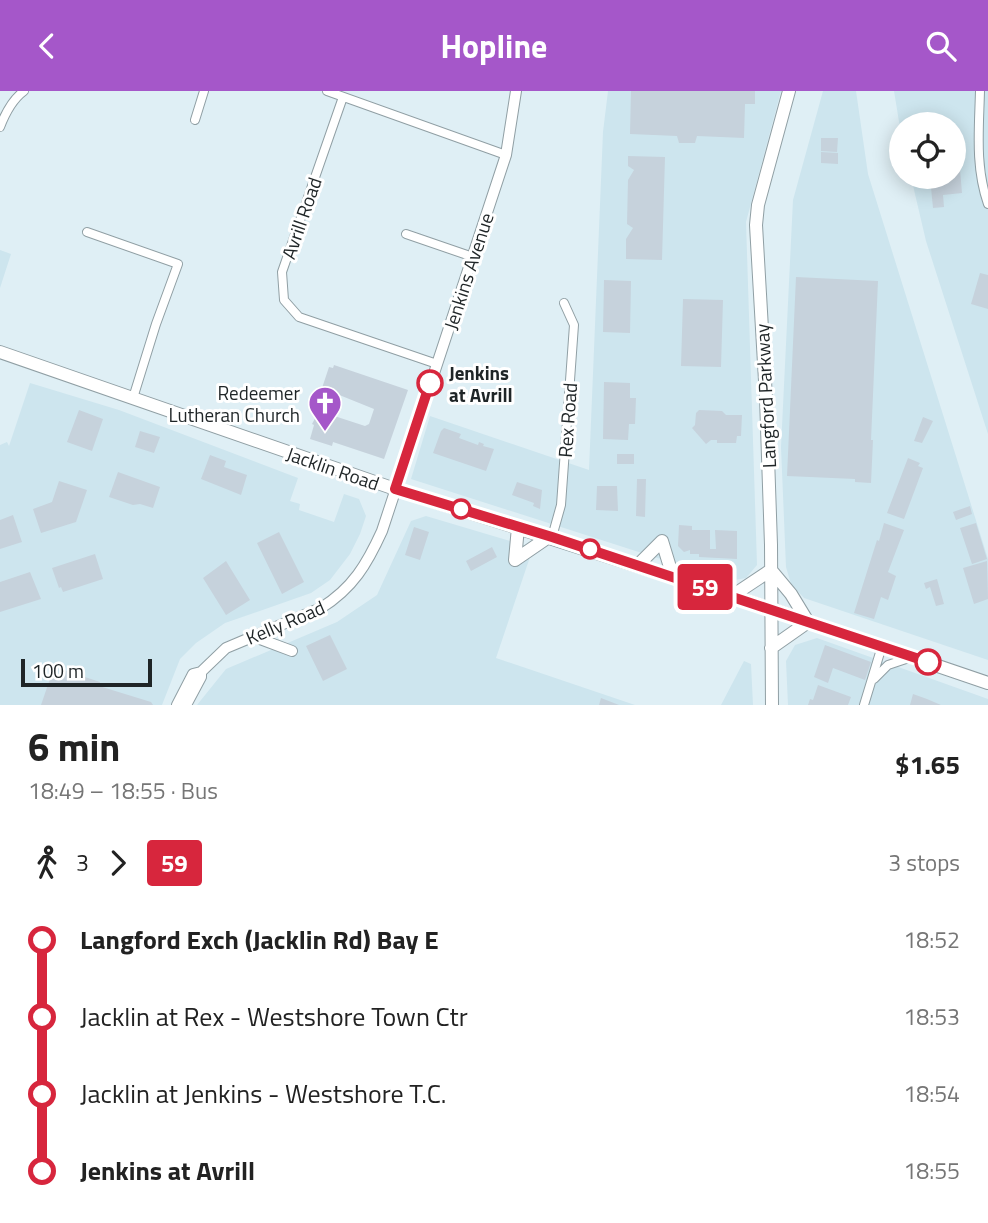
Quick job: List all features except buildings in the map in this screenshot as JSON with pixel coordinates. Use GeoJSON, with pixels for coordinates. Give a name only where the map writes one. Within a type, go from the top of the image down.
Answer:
{"type":"FeatureCollection","features":[{"type":"Feature","properties":{"kind":"main road","name":"Langford Parkway"},"geometry":{"type":"LineString","coordinates":[[772,705],[766,398],[756,225],[758,205],[789,91]]}},
{"type":"Feature","properties":{"kind":"main road","name":"Jacklin Road"},"geometry":{"type":"LineString","coordinates":[[0,352],[395,489],[638,565],[988,683]]}},
{"type":"Feature","properties":{"kind":"main road"},"geometry":{"type":"LineString","coordinates":[[518,527],[515,560],[551,537]]}},
{"type":"Feature","properties":{"kind":"main road"},"geometry":{"type":"LineString","coordinates":[[638,565],[662,541],[673,577]]}},
{"type":"Feature","properties":{"kind":"main road"},"geometry":{"type":"LineString","coordinates":[[732,596],[771,571],[791,594],[808,621],[771,648]]}},
{"type":"Feature","properties":{"kind":"street"},"geometry":{"type":"LineString","coordinates":[[0,127],[4,117],[24,91]]}},
{"type":"Feature","properties":{"kind":"street"},"geometry":{"type":"LineString","coordinates":[[195,120],[204,91]]}},
{"type":"Feature","properties":{"kind":"street"},"geometry":{"type":"LineString","coordinates":[[327,91],[506,155]]}},
{"type":"Feature","properties":{"kind":"street","name":"Jenkins Avenue"},"geometry":{"type":"LineString","coordinates":[[395,489],[506,155],[516,91]]}},
{"type":"Feature","properties":{"kind":"street"},"geometry":{"type":"LineString","coordinates":[[981,91],[978,150],[980,180],[988,204]]}},
{"type":"Feature","properties":{"kind":"street","name":"Avrill Road"},"geometry":{"type":"LineString","coordinates":[[343,97],[282,272],[284,300],[299,317],[437,364]]}},
{"type":"Feature","properties":{"kind":"street"},"geometry":{"type":"LineString","coordinates":[[87,232],[178,264],[133,398]]}},
{"type":"Feature","properties":{"kind":"street"},"geometry":{"type":"LineString","coordinates":[[406,234],[473,257]]}},
{"type":"Feature","properties":{"kind":"street","name":"Rex Road"},"geometry":{"type":"LineString","coordinates":[[551,537],[561,505],[574,325],[564,303]]}},
{"type":"Feature","properties":{"kind":"street","name":"Kelly Road"},"geometry":{"type":"LineString","coordinates":[[177,705],[193,674],[201,672],[226,647],[321,608],[349,586],[368,562],[382,531],[395,489]]}},
{"type":"Feature","properties":{"kind":"street"},"geometry":{"type":"LineString","coordinates":[[251,635],[292,651]]}},
{"type":"Feature","properties":{"kind":"street"},"geometry":{"type":"LineString","coordinates":[[864,705],[882,646]]}},
{"type":"Feature","properties":{"kind":"street"},"geometry":{"type":"LineString","coordinates":[[872,681],[888,665],[914,657]]}},
{"type":"Feature","properties":{"kind":"street","name":"Kelly Road"},"geometry":{"type":"LineString","coordinates":[[186,705],[201,672]]}},
{"type":"Feature","properties":{"kind":"shaded area"},"geometry":{"type":"Polygon","coordinates":[[[608,91],[781,91],[746,222],[757,565],[746,578],[729,581],[411,479],[430,416],[589,470],[603,132],[608,91]]]}},
{"type":"Feature","properties":{"kind":"shaded area"},"geometry":{"type":"Polygon","coordinates":[[[823,91],[856,91],[868,174],[988,559],[988,660],[804,598],[791,584],[786,567],[781,447],[793,200],[823,91]]]}},
{"type":"Feature","properties":{"kind":"shaded area"},"geometry":{"type":"Polygon","coordinates":[[[894,91],[988,91],[988,434],[926,241],[914,189],[966,189],[966,112],[897,112],[894,91]]]}},
{"type":"Feature","properties":{"kind":"shaded area"},"geometry":{"type":"Polygon","coordinates":[[[0,250],[11,254],[0,288],[0,250]]]}},
{"type":"Feature","properties":{"kind":"shaded area"},"geometry":{"type":"Polygon","coordinates":[[[30,383],[119,410],[298,478],[290,501],[300,504],[299,510],[334,522],[344,494],[359,499],[366,516],[360,534],[350,554],[330,580],[311,593],[225,623],[196,643],[180,659],[162,705],[0,705],[0,445],[7,442],[9,446],[30,383]]]}},
{"type":"Feature","properties":{"kind":"shaded area"},"geometry":{"type":"Polygon","coordinates":[[[426,516],[533,548],[496,658],[635,705],[197,705],[226,669],[337,622],[377,595],[411,521],[426,516]]]}},
{"type":"Feature","properties":{"kind":"shaded area"},"geometry":{"type":"Polygon","coordinates":[[[817,638],[988,699],[988,705],[788,705],[786,661],[795,645],[817,638]]]}},
{"type":"Feature","properties":{"kind":"shaded area"},"geometry":{"type":"Polygon","coordinates":[[[744,661],[751,664],[753,705],[721,705],[744,661]]]}},
{"type":"Feature","properties":{"kind":"bus line","name":"59"},"geometry":{"type":"LineString","coordinates":[[430,383],[395,489],[552,537],[928,662]]}},
{"type":"Feature","properties":{"kind":"place","name":"Jenkins at Avrill"},"geometry":{"type":"Point","coordinates":[430,383]}},
{"type":"Feature","properties":{"kind":"place","name":"Redeemer Lutheran Church"},"geometry":{"type":"Point","coordinates":[325,433]}}]}
